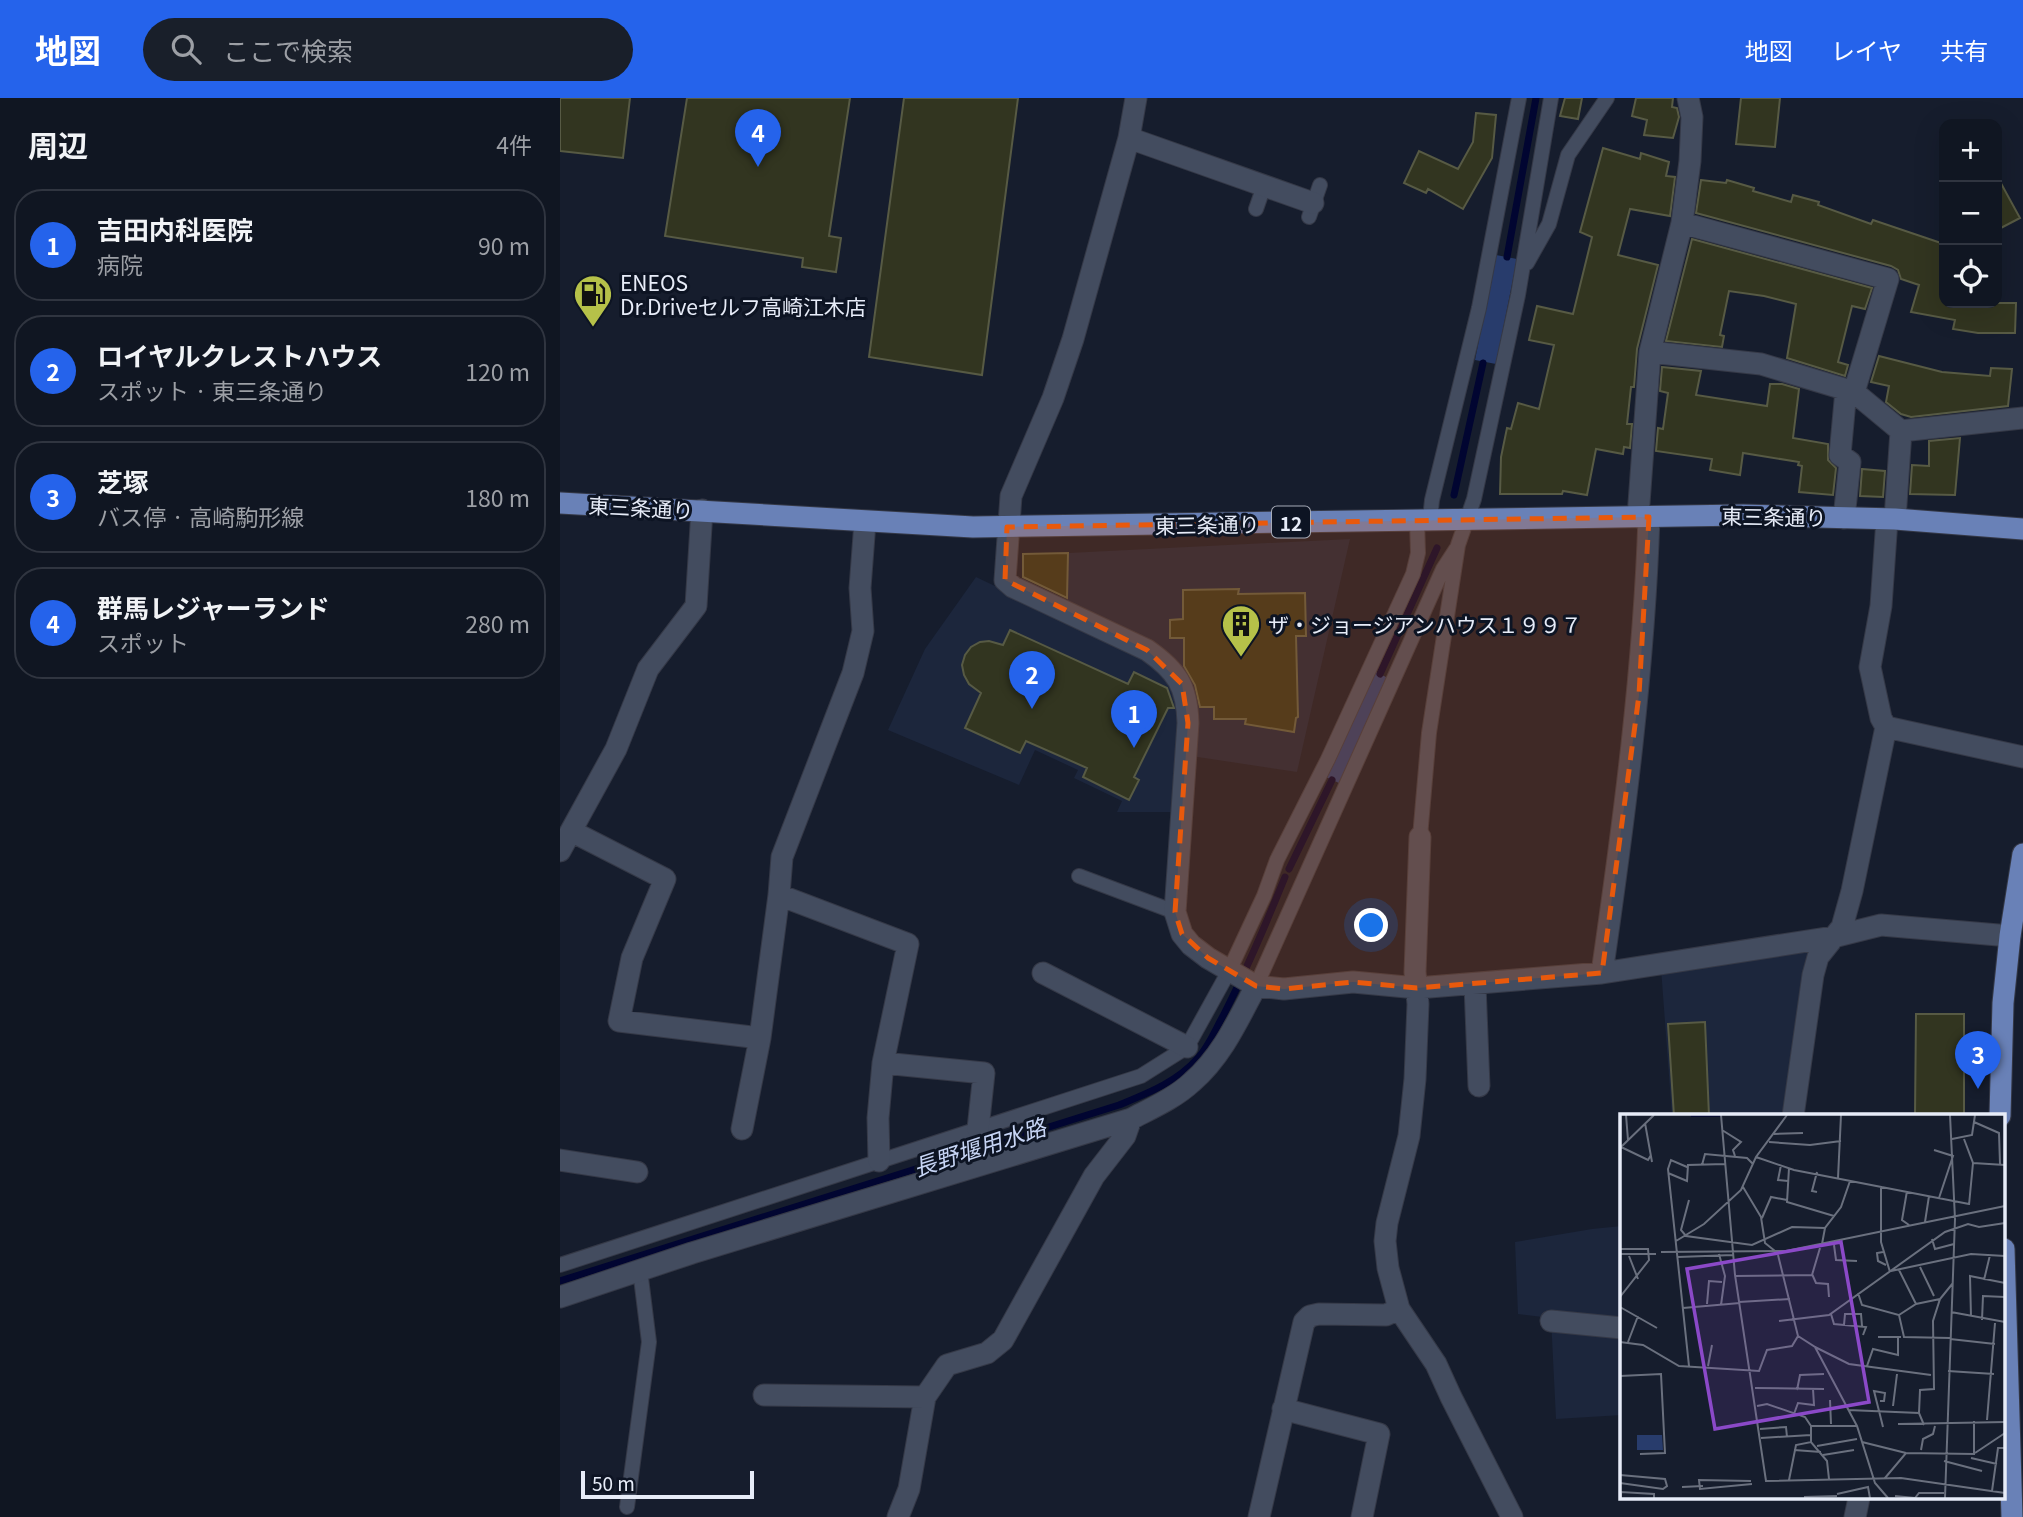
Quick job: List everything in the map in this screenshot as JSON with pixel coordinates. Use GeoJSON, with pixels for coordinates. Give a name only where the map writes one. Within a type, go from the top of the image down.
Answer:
{"type":"FeatureCollection","features":[{"type":"Feature","properties":{"kind":"main road","name":"東三条通り"},"geometry":{"type":"LineString","coordinates":[[560,503],[865,522],[1007,527],[1743,515],[1891,519],[2023,529]]}},
{"type":"Feature","properties":{"kind":"main road"},"geometry":{"type":"LineString","coordinates":[[2000,1114],[2003,1003],[2023,854]]}},
{"type":"Feature","properties":{"kind":"main road"},"geometry":{"type":"LineString","coordinates":[[2006,1384],[2012,1517]]}},
{"type":"Feature","properties":{"kind":"street"},"geometry":{"type":"LineString","coordinates":[[1136,98],[1129,138],[1073,339],[1057,389],[1011,496],[1005,580],[1013,587],[1147,650],[1163,662],[1182,684],[1187,702],[1188,723],[1175,912],[1182,934],[1191,945],[1241,977],[1284,989],[1353,982],[1416,988],[1602,973],[1833,937],[1881,925],[2010,936]]}},
{"type":"Feature","properties":{"kind":"street"},"geometry":{"type":"LineString","coordinates":[[1602,973],[1639,695],[1646,609],[1643,517],[1650,352],[1682,223],[1690,161],[1692,117],[1688,98]]}},
{"type":"Feature","properties":{"kind":"street"},"geometry":{"type":"LineString","coordinates":[[1129,138],[1314,201]]}},
{"type":"Feature","properties":{"kind":"street"},"geometry":{"type":"LineString","coordinates":[[1682,223],[1888,278],[1850,391],[1840,455],[1850,462],[1844,518]]}},
{"type":"Feature","properties":{"kind":"street"},"geometry":{"type":"LineString","coordinates":[[1650,352],[1761,364],[1850,391],[1876,408],[1901,431],[2023,418]]}},
{"type":"Feature","properties":{"kind":"street"},"geometry":{"type":"LineString","coordinates":[[1793,1114],[1812,975],[1818,957],[1842,927],[1886,727],[1881,718],[1870,667],[1881,606],[1901,431]]}},
{"type":"Feature","properties":{"kind":"street"},"geometry":{"type":"LineString","coordinates":[[560,851],[616,749],[648,669],[696,606],[702,510]]}},
{"type":"Feature","properties":{"kind":"street"},"geometry":{"type":"LineString","coordinates":[[742,1129],[760,1038],[782,857],[859,655],[863,631],[860,588],[865,522]]}},
{"type":"Feature","properties":{"kind":"street"},"geometry":{"type":"LineString","coordinates":[[1886,727],[2023,757]]}},
{"type":"Feature","properties":{"kind":"street"},"geometry":{"type":"LineString","coordinates":[[571,831],[665,880],[632,958],[619,1020],[760,1038]]}},
{"type":"Feature","properties":{"kind":"street"},"geometry":{"type":"LineString","coordinates":[[1420,837],[1415,972],[1418,1045],[1409,1136],[1389,1214],[1385,1241],[1388,1268],[1399,1309],[1436,1364],[1512,1517]]}},
{"type":"Feature","properties":{"kind":"street"},"geometry":{"type":"LineString","coordinates":[[779,895],[908,944],[883,1063],[878,1118],[879,1161]]}},
{"type":"Feature","properties":{"kind":"street"},"geometry":{"type":"LineString","coordinates":[[1043,974],[1187,1047]]}},
{"type":"Feature","properties":{"kind":"street"},"geometry":{"type":"LineString","coordinates":[[560,1297],[1131,1119],[1191,1084],[1205,1070],[1229,1037],[1241,977]]}},
{"type":"Feature","properties":{"kind":"street"},"geometry":{"type":"LineString","coordinates":[[1475,985],[1479,1086]]}},
{"type":"Feature","properties":{"kind":"street"},"geometry":{"type":"LineString","coordinates":[[883,1063],[984,1073],[978,1129]]}},
{"type":"Feature","properties":{"kind":"street"},"geometry":{"type":"LineString","coordinates":[[898,1517],[909,1489],[925,1397],[947,1365],[987,1353],[1003,1340],[1094,1176],[1125,1136],[1131,1119]]}},
{"type":"Feature","properties":{"kind":"street"},"geometry":{"type":"LineString","coordinates":[[560,1160],[636,1172]]}},
{"type":"Feature","properties":{"kind":"street"},"geometry":{"type":"LineString","coordinates":[[1259,1517],[1304,1322],[1310,1316],[1331,1313],[1386,1315],[1399,1309]]}},
{"type":"Feature","properties":{"kind":"street"},"geometry":{"type":"LineString","coordinates":[[1551,1321],[1620,1328]]}},
{"type":"Feature","properties":{"kind":"street"},"geometry":{"type":"LineString","coordinates":[[764,1395],[925,1397]]}},
{"type":"Feature","properties":{"kind":"street"},"geometry":{"type":"LineString","coordinates":[[1283,1409],[1379,1434],[1362,1517]]}},
{"type":"Feature","properties":{"kind":"lane"},"geometry":{"type":"LineString","coordinates":[[1241,977],[1264,895],[1277,860],[1328,759],[1413,574],[1424,519],[1432,500],[1479,308],[1519,98]]}},
{"type":"Feature","properties":{"kind":"lane"},"geometry":{"type":"LineString","coordinates":[[1420,837],[1427,746],[1458,545],[1474,499],[1522,274],[1551,98]]}},
{"type":"Feature","properties":{"kind":"lane"},"geometry":{"type":"LineString","coordinates":[[1522,274],[1549,224],[1568,155],[1607,98]]}},
{"type":"Feature","properties":{"kind":"lane"},"geometry":{"type":"LineString","coordinates":[[1256,209],[1264,186]]}},
{"type":"Feature","properties":{"kind":"lane"},"geometry":{"type":"LineString","coordinates":[[560,1265],[1141,1076],[1187,1047],[1241,977],[1443,569],[1458,545]]}},
{"type":"Feature","properties":{"kind":"lane"},"geometry":{"type":"LineString","coordinates":[[1079,876],[1175,912]]}},
{"type":"Feature","properties":{"kind":"lane"},"geometry":{"type":"LineString","coordinates":[[627,1507],[649,1342],[640,1270]]}},
{"type":"Feature","properties":{"kind":"highlighted area"},"geometry":{"type":"Polygon","coordinates":[[[1649,517],[1639,695],[1602,973],[1417,988],[1353,982],[1284,989],[1256,986],[1208,958],[1182,934],[1175,912],[1188,723],[1182,684],[1147,650],[1005,580],[1007,527],[1649,517]]]}},
{"type":"Feature","properties":{"kind":"shaded area"},"geometry":{"type":"Polygon","coordinates":[[[1496,255],[1517,259],[1496,364],[1475,360],[1496,255]]]}},
{"type":"Feature","properties":{"kind":"shaded area"},"geometry":{"type":"Polygon","coordinates":[[[1350,539],[1297,772],[1191,756],[1186,683],[1067,604],[1068,553],[1350,539]]]}},
{"type":"Feature","properties":{"kind":"shaded area"},"geometry":{"type":"Polygon","coordinates":[[[976,577],[1136,653],[1160,668],[1182,703],[1174,812],[1117,812],[1122,801],[1074,778],[1078,770],[1035,750],[1019,785],[888,730],[925,649],[976,577]]]}},
{"type":"Feature","properties":{"kind":"shaded area"},"geometry":{"type":"Polygon","coordinates":[[[1374,671],[1388,678],[1339,783],[1326,777],[1374,671]]]}},
{"type":"Feature","properties":{"kind":"shaded area"},"geometry":{"type":"Polygon","coordinates":[[[1813,947],[1787,1114],[1672,1114],[1661,968],[1813,947]]]}},
{"type":"Feature","properties":{"kind":"shaded area"},"geometry":{"type":"Polygon","coordinates":[[[1620,1226],[1620,1415],[1556,1419],[1551,1318],[1518,1314],[1515,1242],[1620,1226]]]}},
{"type":"Feature","properties":{"kind":"building"},"geometry":{"type":"Polygon","coordinates":[[[560,98],[630,98],[623,158],[560,151],[560,98]]]}},
{"type":"Feature","properties":{"kind":"building"},"geometry":{"type":"Polygon","coordinates":[[[687,98],[850,98],[829,236],[841,238],[836,272],[802,267],[803,258],[665,236],[687,98]]]}},
{"type":"Feature","properties":{"kind":"building"},"geometry":{"type":"Polygon","coordinates":[[[904,98],[1018,98],[982,375],[869,357],[904,98]]]}},
{"type":"Feature","properties":{"kind":"building"},"geometry":{"type":"Polygon","coordinates":[[[1565,98],[1582,98],[1578,119],[1560,116],[1565,98]]]}},
{"type":"Feature","properties":{"kind":"building"},"geometry":{"type":"Polygon","coordinates":[[[1636,98],[1673,98],[1672,107],[1677,108],[1679,117],[1673,138],[1644,135],[1647,120],[1632,116],[1636,98]]]}},
{"type":"Feature","properties":{"kind":"building"},"geometry":{"type":"Polygon","coordinates":[[[1741,98],[1780,98],[1775,147],[1736,144],[1741,98]]]}},
{"type":"Feature","properties":{"kind":"building"},"geometry":{"type":"Polygon","coordinates":[[[1476,113],[1496,115],[1492,158],[1463,209],[1428,189],[1426,193],[1404,183],[1419,151],[1458,169],[1473,142],[1476,113]]]}},
{"type":"Feature","properties":{"kind":"building"},"geometry":{"type":"Polygon","coordinates":[[[1603,148],[1640,159],[1641,153],[1669,162],[1666,176],[1675,177],[1670,216],[1630,209],[1618,255],[1658,265],[1637,349],[1634,387],[1631,387],[1627,424],[1632,424],[1630,448],[1624,447],[1623,454],[1596,449],[1587,495],[1563,491],[1562,494],[1500,494],[1501,457],[1507,428],[1511,429],[1518,403],[1539,409],[1554,345],[1529,340],[1537,306],[1573,314],[1592,237],[1580,232],[1603,148]]]}},
{"type":"Feature","properties":{"kind":"building"},"geometry":{"type":"Polygon","coordinates":[[[1701,180],[1726,183],[1727,180],[1791,202],[1793,195],[1819,202],[1818,205],[1871,224],[1873,220],[1939,242],[1939,308],[2002,308],[2002,303],[2016,303],[2015,333],[1978,333],[1953,329],[1955,320],[1911,312],[1919,285],[1901,279],[1898,270],[1891,266],[1696,213],[1701,180]]]}},
{"type":"Feature","properties":{"kind":"building"},"geometry":{"type":"Polygon","coordinates":[[[2002,185],[2020,218],[2002,227],[2002,185]]]}},
{"type":"Feature","properties":{"kind":"building"},"geometry":{"type":"Polygon","coordinates":[[[1692,239],[1872,288],[1865,309],[1852,306],[1838,362],[1848,365],[1845,376],[1787,358],[1796,304],[1764,296],[1729,291],[1720,335],[1724,336],[1722,347],[1666,341],[1692,239]]]}},
{"type":"Feature","properties":{"kind":"building"},"geometry":{"type":"Polygon","coordinates":[[[1879,356],[1942,372],[1990,376],[1991,368],[2012,369],[2008,406],[1911,417],[1901,414],[1886,402],[1889,386],[1871,382],[1879,356]]]}},
{"type":"Feature","properties":{"kind":"building"},"geometry":{"type":"Polygon","coordinates":[[[1662,367],[1701,371],[1696,395],[1767,406],[1770,384],[1799,389],[1793,438],[1828,444],[1828,460],[1836,468],[1833,495],[1799,492],[1802,466],[1798,465],[1799,462],[1743,453],[1740,475],[1710,470],[1712,459],[1656,451],[1658,428],[1663,429],[1668,393],[1660,391],[1662,367]]]}},
{"type":"Feature","properties":{"kind":"building"},"geometry":{"type":"Polygon","coordinates":[[[1960,438],[1955,495],[1910,494],[1912,465],[1929,466],[1929,441],[1960,438]]]}},
{"type":"Feature","properties":{"kind":"building"},"geometry":{"type":"Polygon","coordinates":[[[1862,469],[1885,471],[1883,497],[1860,496],[1862,469]]]}},
{"type":"Feature","properties":{"kind":"building"},"geometry":{"type":"Polygon","coordinates":[[[1068,553],[1067,598],[1023,577],[1023,554],[1068,553]]]}},
{"type":"Feature","properties":{"kind":"building","name":"ザ・ジョージアンハウス１９９７"},"geometry":{"type":"Polygon","coordinates":[[[1239,589],[1238,594],[1305,593],[1306,636],[1296,636],[1298,717],[1294,732],[1245,724],[1246,719],[1214,719],[1214,707],[1200,707],[1195,685],[1184,666],[1184,638],[1170,638],[1170,620],[1183,619],[1183,590],[1239,589]]]}},
{"type":"Feature","properties":{"kind":"building"},"geometry":{"type":"Polygon","coordinates":[[[1010,630],[1128,684],[1134,672],[1167,688],[1174,708],[1168,708],[1134,777],[1139,780],[1129,800],[1083,777],[1087,768],[1026,741],[1020,753],[965,728],[981,693],[969,684],[964,675],[962,665],[965,655],[971,647],[980,642],[989,641],[1003,645],[1010,630]]]}},
{"type":"Feature","properties":{"kind":"building"},"geometry":{"type":"Polygon","coordinates":[[[1916,1014],[1964,1014],[1964,1114],[1915,1114],[1916,1014]]]}},
{"type":"Feature","properties":{"kind":"building"},"geometry":{"type":"Polygon","coordinates":[[[1705,1022],[1709,1114],[1674,1114],[1668,1024],[1705,1022]]]}},
{"type":"Feature","properties":{"kind":"waterway","name":"長野堰用水路"},"geometry":{"type":"LineString","coordinates":[[1507,257],[1536,98]]}},
{"type":"Feature","properties":{"kind":"waterway","name":"長野堰用水路"},"geometry":{"type":"LineString","coordinates":[[1454,495],[1483,363]]}},
{"type":"Feature","properties":{"kind":"waterway","name":"長野堰用水路"},"geometry":{"type":"LineString","coordinates":[[1380,674],[1437,548]]}},
{"type":"Feature","properties":{"kind":"waterway","name":"長野堰用水路"},"geometry":{"type":"LineString","coordinates":[[1289,869],[1332,780]]}},
{"type":"Feature","properties":{"kind":"waterway","name":"長野堰用水路"},"geometry":{"type":"LineString","coordinates":[[560,1281],[1119,1105],[1162,1086],[1190,1066],[1209,1043],[1248,965],[1285,877]]}},
{"type":"Feature","properties":{"kind":"place","name":"群馬レジャーランド"},"geometry":{"type":"Point","coordinates":[758,167]}},
{"type":"Feature","properties":{"kind":"place","name":"ENEOS Dr.Driveセルフ高崎江木店"},"geometry":{"type":"Point","coordinates":[593,328]}},
{"type":"Feature","properties":{"kind":"place","name":"ザ・ジョージアンハウス１９９７"},"geometry":{"type":"Point","coordinates":[1241,658]}},
{"type":"Feature","properties":{"kind":"place","name":"ロイヤルクレストハウス"},"geometry":{"type":"Point","coordinates":[1032,709]}},
{"type":"Feature","properties":{"kind":"place","name":"吉田内科医院"},"geometry":{"type":"Point","coordinates":[1134,748]}},
{"type":"Feature","properties":{"kind":"place","name":"芝塚"},"geometry":{"type":"Point","coordinates":[1978,1089]}}]}
